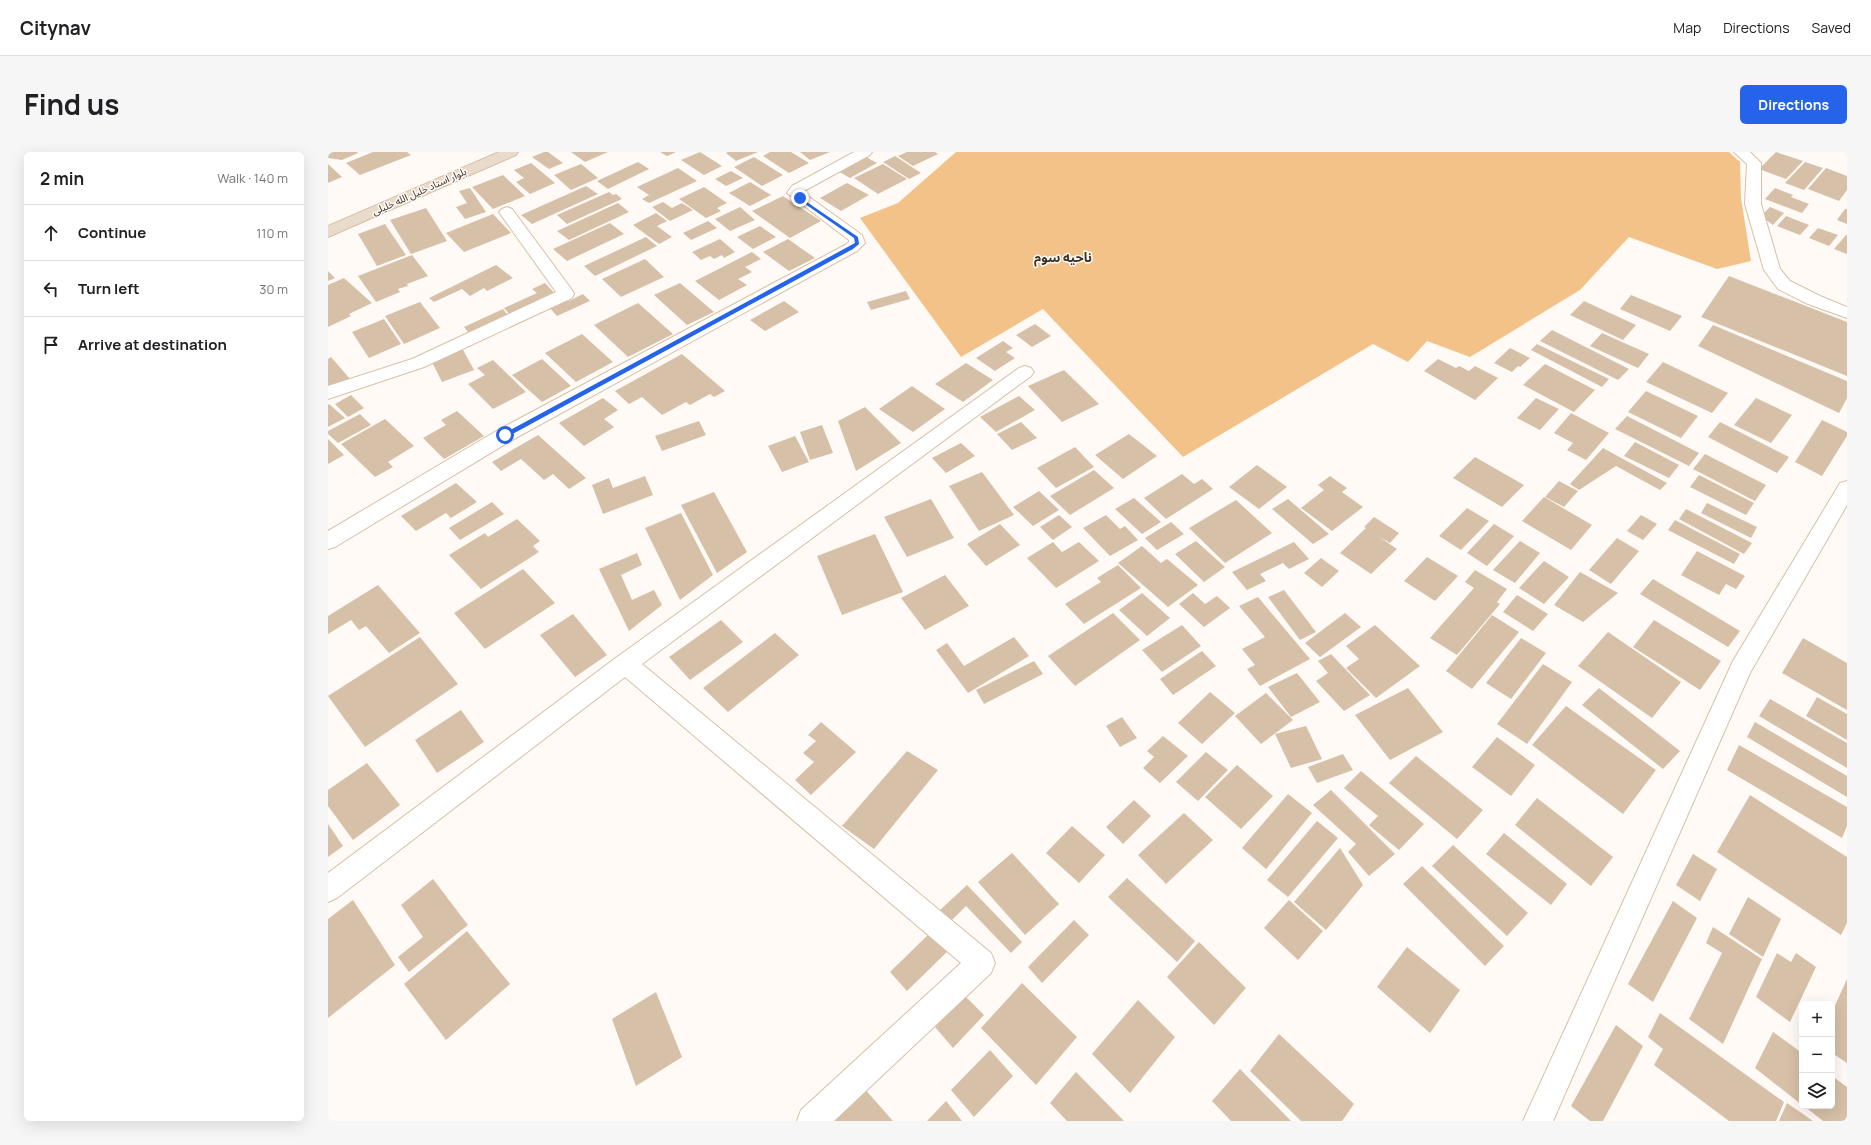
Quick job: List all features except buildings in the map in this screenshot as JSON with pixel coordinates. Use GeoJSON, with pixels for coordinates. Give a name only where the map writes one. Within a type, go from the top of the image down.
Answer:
{"type":"FeatureCollection","features":[{"type":"Feature","properties":{"kind":"main road","name":"بلوار استاد خلیل الله خلیلی"},"geometry":{"type":"LineString","coordinates":[[328,219],[486,152]]}},
{"type":"Feature","properties":{"kind":"main road","name":"بلوار استاد خلیل الله خلیلی"},"geometry":{"type":"LineString","coordinates":[[328,232],[430,186],[512,152]]}},
{"type":"Feature","properties":{"kind":"street"},"geometry":{"type":"LineString","coordinates":[[328,541],[505,435],[851,248],[857,243],[856,238],[794,194],[797,189],[865,152]]}},
{"type":"Feature","properties":{"kind":"street"},"geometry":{"type":"LineString","coordinates":[[1741,152],[1754,163],[1753,204],[1772,270],[1784,285],[1814,300],[1847,313]]}},
{"type":"Feature","properties":{"kind":"street"},"geometry":{"type":"LineString","coordinates":[[328,393],[418,363],[566,294],[507,212]]}},
{"type":"Feature","properties":{"kind":"street"},"geometry":{"type":"LineString","coordinates":[[328,889],[625,664],[1025,372]]}},
{"type":"Feature","properties":{"kind":"street"},"geometry":{"type":"LineString","coordinates":[[1538,1121],[1741,668],[1847,488]]}},
{"type":"Feature","properties":{"kind":"street"},"geometry":{"type":"LineString","coordinates":[[625,664],[981,963],[812,1121]]}},
{"type":"Feature","properties":{"kind":"shaded area"},"geometry":{"type":"Polygon","coordinates":[[[956,152],[1729,152],[1740,162],[1741,198],[1751,261],[1717,269],[1629,237],[1580,290],[1470,357],[1427,341],[1408,362],[1373,344],[1183,457],[1043,309],[961,357],[860,218],[898,203],[956,152]]]}},
{"type":"Feature","properties":{"kind":"district","name":"ناحیه سوم"},"geometry":{"type":"Point","coordinates":[1063,257]}},
{"type":"Feature","properties":{"kind":"route"},"geometry":{"type":"LineString","coordinates":[[505,435],[851,248],[857,243],[856,238],[800,198]]}}]}
